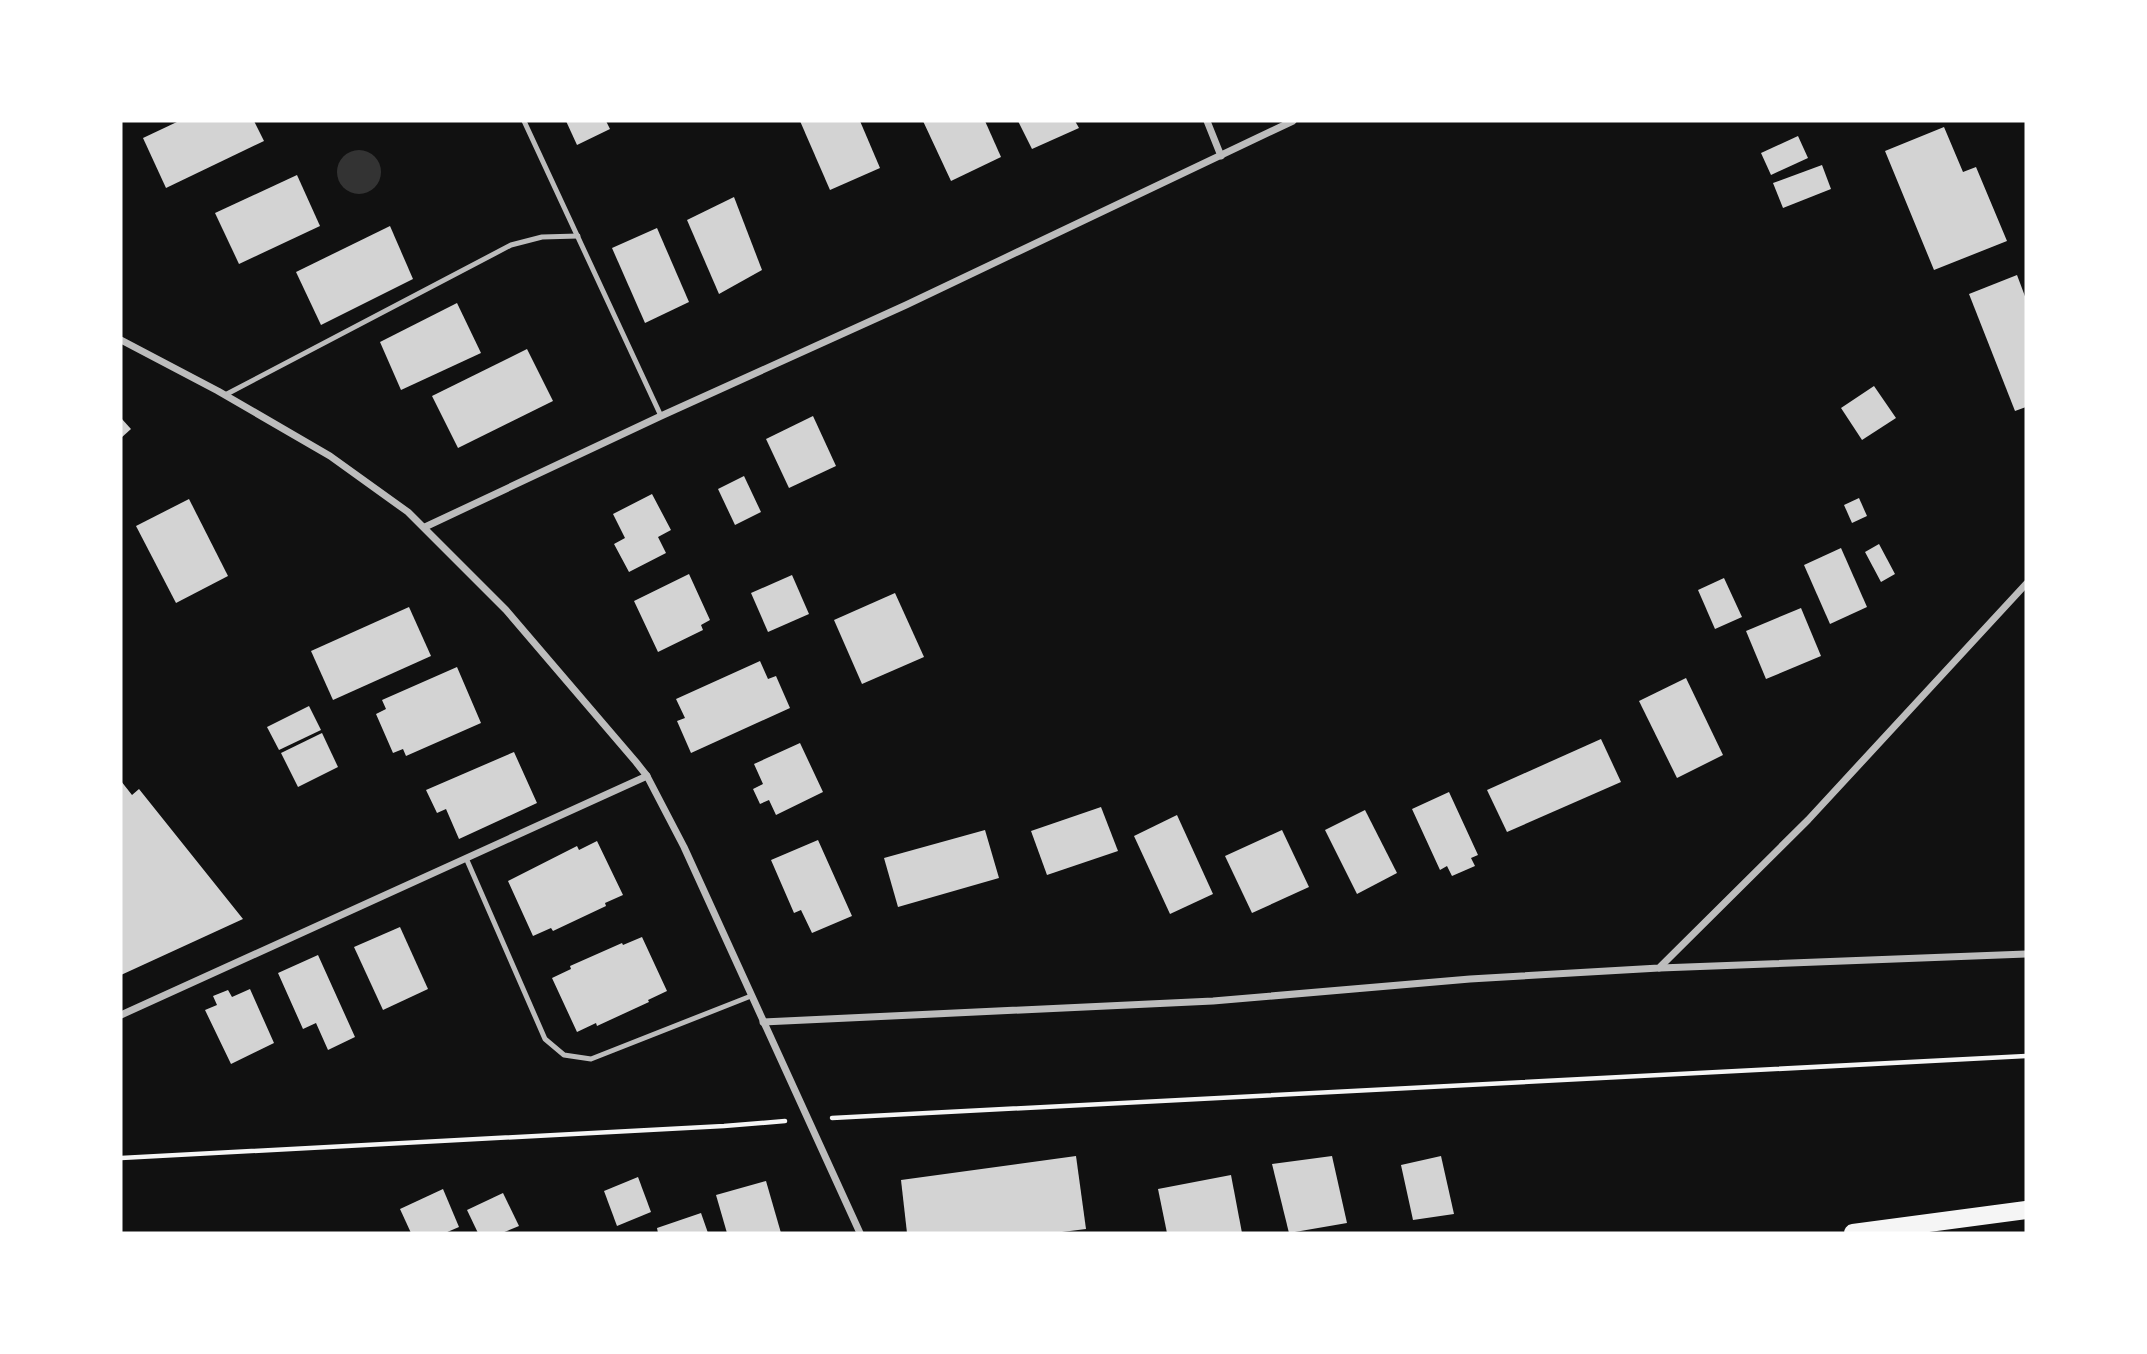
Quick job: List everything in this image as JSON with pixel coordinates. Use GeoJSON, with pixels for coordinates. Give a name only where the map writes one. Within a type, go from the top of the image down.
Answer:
{"type":"FeatureCollection","features":[{"type":"Feature","properties":{"kind":"main road"},"geometry":{"type":"LineString","coordinates":[[1853,1233],[2026,1210]]}},
{"type":"Feature","properties":{"kind":"street"},"geometry":{"type":"LineString","coordinates":[[1207,121],[1221,156]]}},
{"type":"Feature","properties":{"kind":"street"},"geometry":{"type":"LineString","coordinates":[[425,527],[906,305],[1293,121]]}},
{"type":"Feature","properties":{"kind":"street"},"geometry":{"type":"LineString","coordinates":[[121,340],[330,456],[408,512],[506,610],[647,776],[684,846],[860,1233]]}},
{"type":"Feature","properties":{"kind":"street"},"geometry":{"type":"LineString","coordinates":[[1659,968],[1808,820],[2026,584]]}},
{"type":"Feature","properties":{"kind":"street"},"geometry":{"type":"LineString","coordinates":[[121,1015],[647,776]]}},
{"type":"Feature","properties":{"kind":"street"},"geometry":{"type":"LineString","coordinates":[[763,1022],[1213,1001],[1470,979],[1659,968],[2026,954]]}},
{"type":"Feature","properties":{"kind":"lane"},"geometry":{"type":"LineString","coordinates":[[524,121],[661,416]]}},
{"type":"Feature","properties":{"kind":"lane"},"geometry":{"type":"LineString","coordinates":[[225,396],[511,245],[542,237],[578,236]]}},
{"type":"Feature","properties":{"kind":"lane"},"geometry":{"type":"LineString","coordinates":[[466,858],[545,1039],[564,1055],[591,1059],[751,996]]}},
{"type":"Feature","properties":{"kind":"path"},"geometry":{"type":"LineString","coordinates":[[825,1118],[2026,1056]]}},
{"type":"Feature","properties":{"kind":"path"},"geometry":{"type":"LineString","coordinates":[[121,1158],[785,1121]]}},
{"type":"Feature","properties":{"kind":"shaded area"},"geometry":{"type":"Polygon","coordinates":[[[359,150],[368,151],[375,156],[380,163],[380,181],[375,188],[368,193],[359,194],[350,193],[343,188],[338,181],[337,172],[338,163],[343,156],[350,151],[359,150]]]}},
{"type":"Feature","properties":{"kind":"building"},"geometry":{"type":"Polygon","coordinates":[[[179,121],[254,121],[264,141],[166,188],[143,138],[179,121]]]}},
{"type":"Feature","properties":{"kind":"building"},"geometry":{"type":"Polygon","coordinates":[[[566,121],[606,121],[610,129],[577,145],[566,121]]]}},
{"type":"Feature","properties":{"kind":"building"},"geometry":{"type":"Polygon","coordinates":[[[800,121],[860,121],[880,168],[830,190],[800,121]]]}},
{"type":"Feature","properties":{"kind":"building"},"geometry":{"type":"Polygon","coordinates":[[[923,121],[985,121],[1001,157],[951,181],[923,121]]]}},
{"type":"Feature","properties":{"kind":"building"},"geometry":{"type":"Polygon","coordinates":[[[1018,121],[1075,121],[1079,128],[1032,149],[1018,121]]]}},
{"type":"Feature","properties":{"kind":"building"},"geometry":{"type":"Polygon","coordinates":[[[1944,127],[1963,172],[1976,167],[2007,241],[1934,270],[1885,151],[1944,127]]]}},
{"type":"Feature","properties":{"kind":"building"},"geometry":{"type":"Polygon","coordinates":[[[1798,136],[1808,158],[1771,175],[1761,153],[1798,136]]]}},
{"type":"Feature","properties":{"kind":"building"},"geometry":{"type":"Polygon","coordinates":[[[1822,165],[1831,189],[1783,208],[1773,183],[1822,165]]]}},
{"type":"Feature","properties":{"kind":"building"},"geometry":{"type":"Polygon","coordinates":[[[297,175],[320,226],[239,264],[215,213],[297,175]]]}},
{"type":"Feature","properties":{"kind":"building"},"geometry":{"type":"Polygon","coordinates":[[[734,197],[762,270],[719,294],[687,220],[734,197]]]}},
{"type":"Feature","properties":{"kind":"building"},"geometry":{"type":"Polygon","coordinates":[[[390,226],[413,279],[321,325],[296,272],[390,226]]]}},
{"type":"Feature","properties":{"kind":"building"},"geometry":{"type":"Polygon","coordinates":[[[657,228],[689,302],[645,323],[612,248],[657,228]]]}},
{"type":"Feature","properties":{"kind":"building"},"geometry":{"type":"Polygon","coordinates":[[[2017,275],[2026,299],[2026,407],[2015,411],[1969,294],[2017,275]]]}},
{"type":"Feature","properties":{"kind":"building"},"geometry":{"type":"Polygon","coordinates":[[[457,303],[481,353],[401,390],[380,342],[457,303]]]}},
{"type":"Feature","properties":{"kind":"building"},"geometry":{"type":"Polygon","coordinates":[[[527,349],[553,401],[458,448],[432,396],[527,349]]]}},
{"type":"Feature","properties":{"kind":"building"},"geometry":{"type":"Polygon","coordinates":[[[1874,386],[1896,418],[1862,440],[1841,408],[1874,386]]]}},
{"type":"Feature","properties":{"kind":"building"},"geometry":{"type":"Polygon","coordinates":[[[813,416],[836,466],[789,488],[766,439],[813,416]]]}},
{"type":"Feature","properties":{"kind":"building"},"geometry":{"type":"Polygon","coordinates":[[[121,418],[131,429],[121,438],[121,418]]]}},
{"type":"Feature","properties":{"kind":"building"},"geometry":{"type":"Polygon","coordinates":[[[744,476],[761,512],[735,525],[718,489],[744,476]]]}},
{"type":"Feature","properties":{"kind":"building"},"geometry":{"type":"Polygon","coordinates":[[[652,494],[671,530],[658,537],[666,553],[629,572],[614,544],[625,538],[613,514],[652,494]]]}},
{"type":"Feature","properties":{"kind":"building"},"geometry":{"type":"Polygon","coordinates":[[[1859,498],[1867,516],[1852,523],[1844,505],[1859,498]]]}},
{"type":"Feature","properties":{"kind":"building"},"geometry":{"type":"Polygon","coordinates":[[[189,499],[228,576],[176,603],[136,526],[189,499]]]}},
{"type":"Feature","properties":{"kind":"building"},"geometry":{"type":"Polygon","coordinates":[[[1879,544],[1895,574],[1881,582],[1865,552],[1879,544]]]}},
{"type":"Feature","properties":{"kind":"building"},"geometry":{"type":"Polygon","coordinates":[[[1841,548],[1867,607],[1830,624],[1804,565],[1841,548]]]}},
{"type":"Feature","properties":{"kind":"building"},"geometry":{"type":"Polygon","coordinates":[[[689,574],[710,620],[701,625],[703,630],[658,652],[634,601],[689,574]]]}},
{"type":"Feature","properties":{"kind":"building"},"geometry":{"type":"Polygon","coordinates":[[[792,575],[809,614],[768,632],[751,593],[792,575]]]}},
{"type":"Feature","properties":{"kind":"building"},"geometry":{"type":"Polygon","coordinates":[[[1724,578],[1742,617],[1715,629],[1698,590],[1724,578]]]}},
{"type":"Feature","properties":{"kind":"building"},"geometry":{"type":"Polygon","coordinates":[[[895,593],[924,657],[862,684],[834,620],[895,593]]]}},
{"type":"Feature","properties":{"kind":"building"},"geometry":{"type":"Polygon","coordinates":[[[409,607],[431,656],[333,700],[311,651],[409,607]]]}},
{"type":"Feature","properties":{"kind":"building"},"geometry":{"type":"Polygon","coordinates":[[[1801,608],[1821,656],[1766,679],[1746,631],[1801,608]]]}},
{"type":"Feature","properties":{"kind":"building"},"geometry":{"type":"Polygon","coordinates":[[[760,661],[768,679],[776,676],[790,708],[691,753],[677,721],[685,718],[676,699],[760,661]]]}},
{"type":"Feature","properties":{"kind":"building"},"geometry":{"type":"Polygon","coordinates":[[[457,667],[481,723],[406,756],[403,749],[393,753],[376,714],[386,709],[382,700],[457,667]]]}},
{"type":"Feature","properties":{"kind":"building"},"geometry":{"type":"Polygon","coordinates":[[[1686,678],[1723,755],[1677,778],[1639,701],[1686,678]]]}},
{"type":"Feature","properties":{"kind":"building"},"geometry":{"type":"Polygon","coordinates":[[[309,706],[321,730],[279,750],[267,727],[309,706]]]}},
{"type":"Feature","properties":{"kind":"building"},"geometry":{"type":"Polygon","coordinates":[[[322,733],[338,767],[298,787],[281,753],[322,733]]]}},
{"type":"Feature","properties":{"kind":"building"},"geometry":{"type":"Polygon","coordinates":[[[1601,739],[1621,782],[1507,832],[1487,790],[1601,739]]]}},
{"type":"Feature","properties":{"kind":"building"},"geometry":{"type":"Polygon","coordinates":[[[800,743],[823,792],[776,815],[769,800],[760,804],[753,789],[763,784],[754,764],[800,743]]]}},
{"type":"Feature","properties":{"kind":"building"},"geometry":{"type":"Polygon","coordinates":[[[514,752],[537,803],[459,839],[446,809],[437,813],[426,790],[514,752]]]}},
{"type":"Feature","properties":{"kind":"building"},"geometry":{"type":"Polygon","coordinates":[[[121,781],[132,795],[139,789],[243,919],[121,975],[121,781]]]}},
{"type":"Feature","properties":{"kind":"building"},"geometry":{"type":"Polygon","coordinates":[[[1449,792],[1478,855],[1471,858],[1475,866],[1452,876],[1447,866],[1440,870],[1412,809],[1449,792]]]}},
{"type":"Feature","properties":{"kind":"building"},"geometry":{"type":"Polygon","coordinates":[[[1101,807],[1118,851],[1047,875],[1031,831],[1101,807]]]}},
{"type":"Feature","properties":{"kind":"building"},"geometry":{"type":"Polygon","coordinates":[[[1365,810],[1397,873],[1357,894],[1325,830],[1365,810]]]}},
{"type":"Feature","properties":{"kind":"building"},"geometry":{"type":"Polygon","coordinates":[[[1177,815],[1213,894],[1170,914],[1134,836],[1177,815]]]}},
{"type":"Feature","properties":{"kind":"building"},"geometry":{"type":"Polygon","coordinates":[[[985,830],[999,878],[898,907],[884,858],[985,830]]]}},
{"type":"Feature","properties":{"kind":"building"},"geometry":{"type":"Polygon","coordinates":[[[1282,830],[1309,887],[1252,913],[1225,856],[1282,830]]]}},
{"type":"Feature","properties":{"kind":"building"},"geometry":{"type":"Polygon","coordinates":[[[818,840],[852,916],[812,933],[801,910],[794,913],[771,860],[818,840]]]}},
{"type":"Feature","properties":{"kind":"building"},"geometry":{"type":"Polygon","coordinates":[[[597,841],[623,895],[553,931],[551,928],[533,936],[508,881],[577,846],[579,850],[597,841]]]}},
{"type":"Feature","properties":{"kind":"building"},"geometry":{"type":"Polygon","coordinates":[[[400,927],[428,989],[383,1010],[354,947],[400,927]]]}},
{"type":"Feature","properties":{"kind":"building"},"geometry":{"type":"Polygon","coordinates":[[[642,937],[667,991],[597,1026],[596,1023],[577,1032],[552,978],[571,969],[570,966],[642,937]]]}},
{"type":"Feature","properties":{"kind":"building"},"geometry":{"type":"Polygon","coordinates":[[[318,955],[355,1037],[328,1050],[316,1023],[303,1029],[278,973],[318,955]]]}},
{"type":"Feature","properties":{"kind":"building"},"geometry":{"type":"Polygon","coordinates":[[[250,989],[274,1043],[231,1064],[205,1010],[217,1005],[213,996],[228,990],[232,997],[250,989]]]}},
{"type":"Feature","properties":{"kind":"building"},"geometry":{"type":"Polygon","coordinates":[[[1076,1156],[1086,1229],[1054,1233],[907,1233],[901,1180],[1076,1156]]]}},
{"type":"Feature","properties":{"kind":"building"},"geometry":{"type":"Polygon","coordinates":[[[1332,1156],[1347,1223],[1289,1233],[1272,1164],[1332,1156]]]}},
{"type":"Feature","properties":{"kind":"building"},"geometry":{"type":"Polygon","coordinates":[[[1441,1156],[1454,1214],[1413,1220],[1401,1165],[1441,1156]]]}},
{"type":"Feature","properties":{"kind":"building"},"geometry":{"type":"Polygon","coordinates":[[[1231,1175],[1242,1233],[1167,1233],[1158,1189],[1231,1175]]]}},
{"type":"Feature","properties":{"kind":"building"},"geometry":{"type":"Polygon","coordinates":[[[638,1177],[651,1212],[617,1226],[604,1191],[638,1177]]]}},
{"type":"Feature","properties":{"kind":"building"},"geometry":{"type":"Polygon","coordinates":[[[766,1181],[781,1233],[727,1233],[716,1195],[766,1181]]]}},
{"type":"Feature","properties":{"kind":"building"},"geometry":{"type":"Polygon","coordinates":[[[443,1189],[459,1227],[445,1233],[411,1233],[400,1209],[443,1189]]]}},
{"type":"Feature","properties":{"kind":"building"},"geometry":{"type":"Polygon","coordinates":[[[503,1193],[519,1226],[502,1233],[478,1233],[467,1210],[503,1193]]]}},
{"type":"Feature","properties":{"kind":"building"},"geometry":{"type":"Polygon","coordinates":[[[701,1213],[708,1233],[658,1233],[657,1228],[701,1213]]]}}]}
